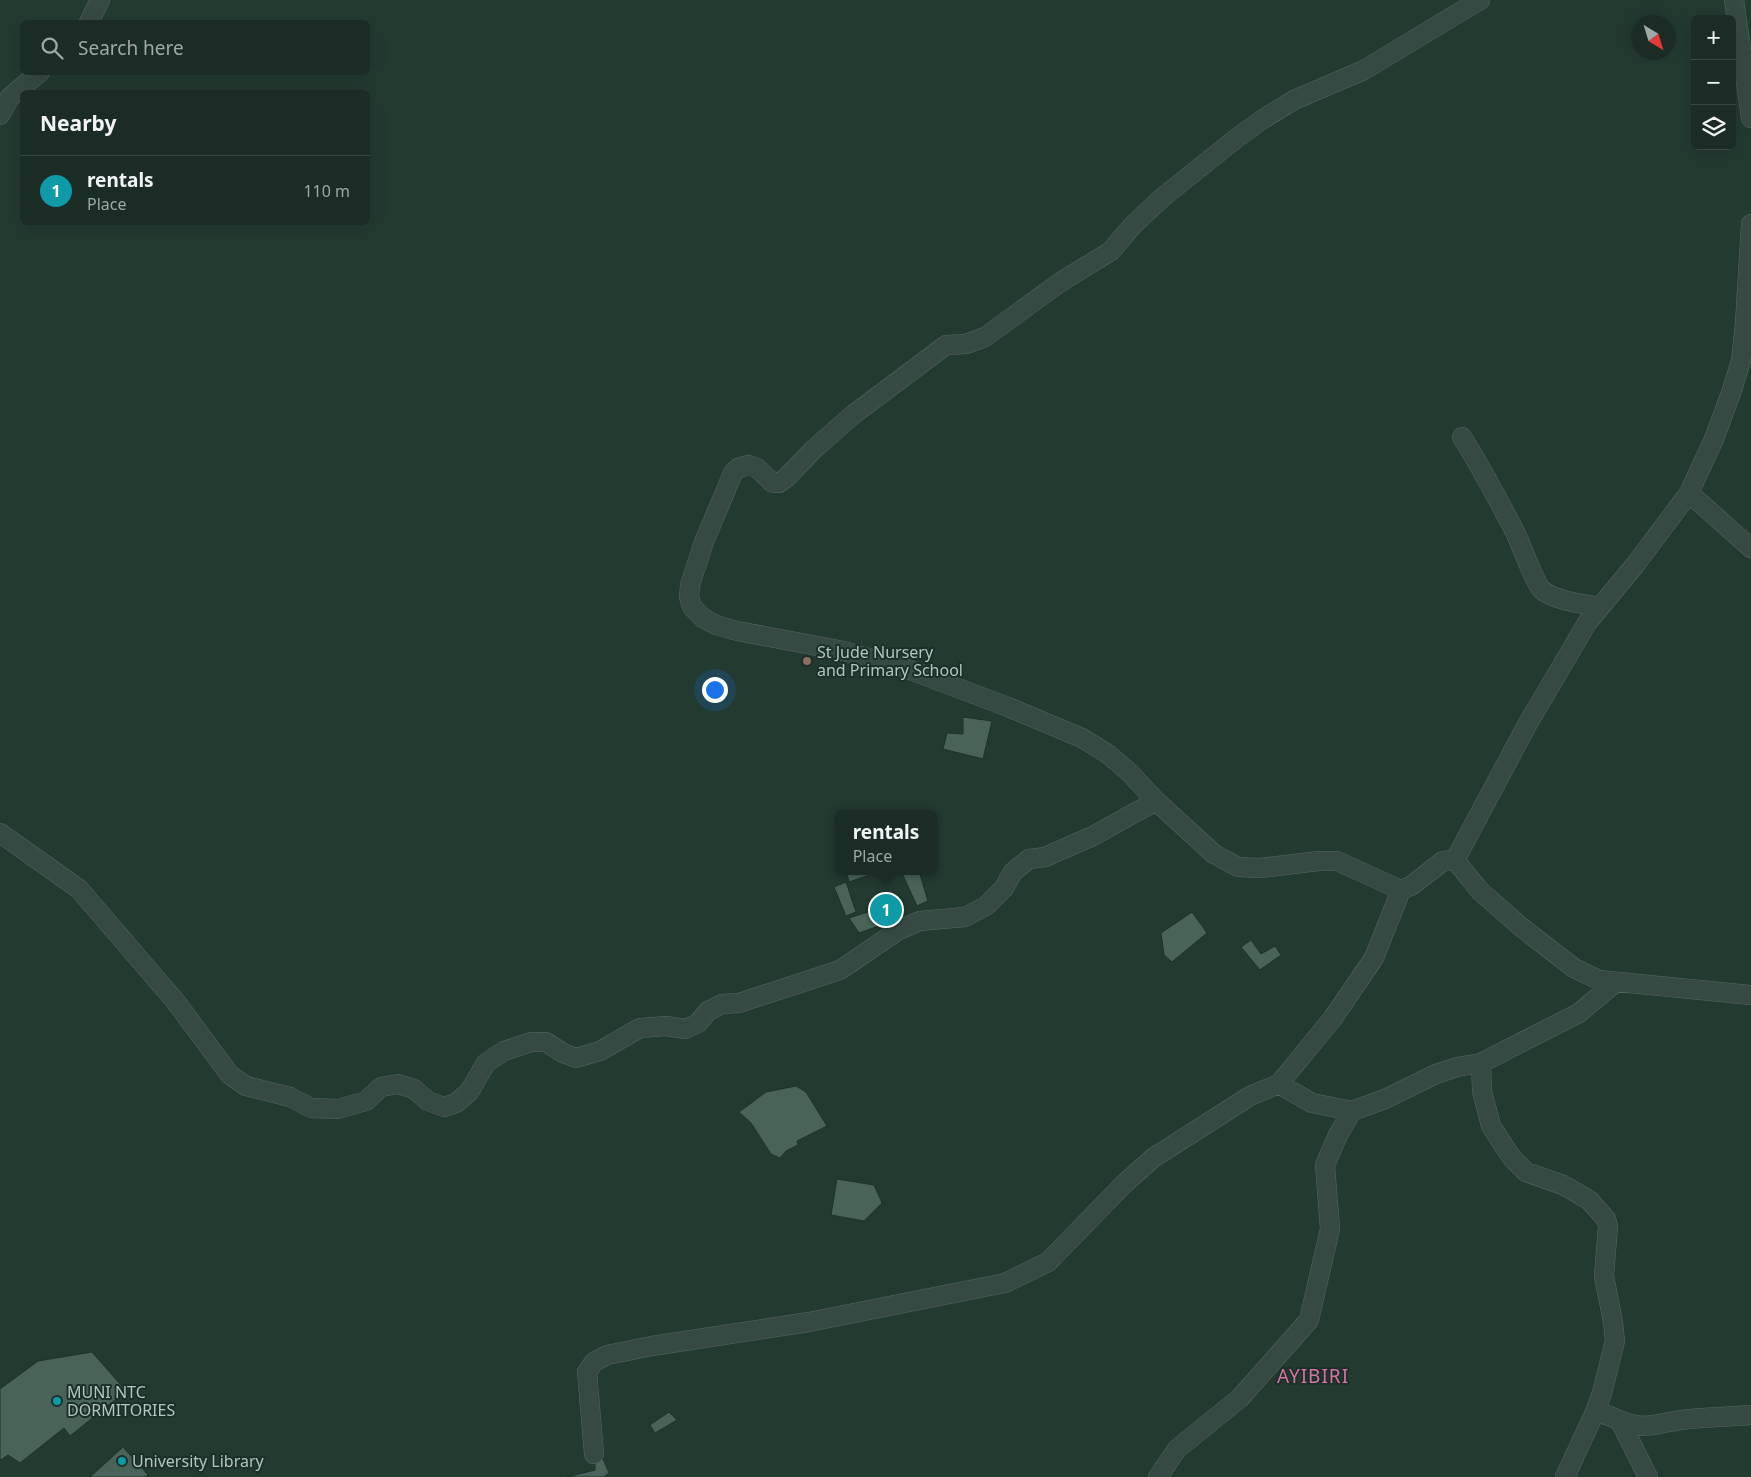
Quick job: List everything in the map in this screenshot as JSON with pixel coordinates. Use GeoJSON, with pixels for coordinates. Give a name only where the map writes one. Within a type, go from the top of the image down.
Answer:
{"type":"FeatureCollection","features":[{"type":"Feature","properties":{"kind":"street"},"geometry":{"type":"LineString","coordinates":[[90,20],[100,0]]}},
{"type":"Feature","properties":{"kind":"street"},"geometry":{"type":"LineString","coordinates":[[1734,0],[1751,118]]}},
{"type":"Feature","properties":{"kind":"street"},"geometry":{"type":"LineString","coordinates":[[1455,860],[1444,861],[1411,886],[1401,890],[1337,861],[1319,861],[1260,868],[1238,867],[1214,854],[1130,773],[1108,754],[1082,738],[1008,707],[891,664],[844,651],[736,631],[716,625],[703,618],[692,607],[689,597],[690,584],[704,542],[732,473],[738,468],[749,465],[757,468],[773,483],[779,483],[854,414],[946,344],[966,344],[985,337],[1062,280],[1111,251],[1133,225],[1164,197],[1251,128],[1294,100],[1364,70],[1472,2]]}},
{"type":"Feature","properties":{"kind":"street"},"geometry":{"type":"LineString","coordinates":[[0,115],[10,97],[36,75]]}},
{"type":"Feature","properties":{"kind":"street"},"geometry":{"type":"LineString","coordinates":[[1455,860],[1527,725],[1588,623],[1689,494],[1714,439],[1732,392],[1741,361],[1751,224]]}},
{"type":"Feature","properties":{"kind":"street"},"geometry":{"type":"LineString","coordinates":[[1462,437],[1477,460],[1516,535],[1540,588],[1556,597],[1600,607]]}},
{"type":"Feature","properties":{"kind":"street"},"geometry":{"type":"LineString","coordinates":[[1689,494],[1751,548]]}},
{"type":"Feature","properties":{"kind":"street"},"geometry":{"type":"LineString","coordinates":[[0,833],[79,888],[176,1002],[230,1075],[246,1086],[290,1097],[311,1108],[338,1109],[366,1101],[381,1087],[398,1084],[414,1089],[428,1101],[444,1107],[456,1103],[469,1092],[486,1063],[504,1051],[531,1042],[546,1042],[562,1053],[576,1058],[600,1051],[640,1028],[666,1026],[685,1029],[698,1023],[708,1011],[722,1004],[739,1003],[840,970],[899,930],[920,921],[965,917],[986,906],[1004,888],[1013,872],[1029,859],[1045,857],[1093,836],[1156,800]]}},
{"type":"Feature","properties":{"kind":"street"},"geometry":{"type":"LineString","coordinates":[[1455,860],[1480,891],[1521,927],[1574,968],[1599,980],[1751,995]]}},
{"type":"Feature","properties":{"kind":"street"},"geometry":{"type":"LineString","coordinates":[[594,1454],[587,1372],[594,1362],[607,1355],[652,1346],[809,1322],[1005,1283],[1048,1262],[1124,1184],[1153,1158],[1250,1096],[1279,1084],[1333,1018],[1374,958],[1401,890]]}},
{"type":"Feature","properties":{"kind":"street"},"geometry":{"type":"LineString","coordinates":[[1279,1084],[1312,1103],[1352,1111],[1385,1099],[1436,1074],[1457,1067],[1481,1063],[1579,1013],[1616,982]]}},
{"type":"Feature","properties":{"kind":"street"},"geometry":{"type":"LineString","coordinates":[[1481,1063],[1482,1091],[1490,1126],[1512,1158],[1526,1172],[1563,1185],[1589,1200],[1606,1219],[1608,1226],[1604,1276],[1615,1341],[1602,1393],[1565,1477]]}},
{"type":"Feature","properties":{"kind":"street"},"geometry":{"type":"LineString","coordinates":[[1158,1477],[1177,1449],[1240,1398],[1309,1320],[1330,1229],[1325,1165],[1338,1135],[1352,1111]]}},
{"type":"Feature","properties":{"kind":"street"},"geometry":{"type":"LineString","coordinates":[[1595,1412],[1606,1413],[1620,1421],[1636,1426],[1682,1420],[1751,1415]]}},
{"type":"Feature","properties":{"kind":"street"},"geometry":{"type":"LineString","coordinates":[[1620,1421],[1648,1477]]}},
{"type":"Feature","properties":{"kind":"building"},"geometry":{"type":"Polygon","coordinates":[[[963,717],[992,721],[983,759],[943,749],[947,733],[963,734],[963,717]]]}},
{"type":"Feature","properties":{"kind":"building"},"geometry":{"type":"Polygon","coordinates":[[[847,875],[869,875],[849,882],[847,875]]]}},
{"type":"Feature","properties":{"kind":"building"},"geometry":{"type":"Polygon","coordinates":[[[903,875],[920,875],[928,901],[917,906],[903,875]]]}},
{"type":"Feature","properties":{"kind":"building"},"geometry":{"type":"Polygon","coordinates":[[[846,882],[856,912],[846,916],[834,887],[846,882]]]}},
{"type":"Feature","properties":{"kind":"building"},"geometry":{"type":"Polygon","coordinates":[[[896,903],[902,918],[859,933],[849,918],[896,903]]]}},
{"type":"Feature","properties":{"kind":"building"},"geometry":{"type":"Polygon","coordinates":[[[1192,912],[1207,933],[1172,962],[1164,955],[1161,933],[1192,912]]]}},
{"type":"Feature","properties":{"kind":"building"},"geometry":{"type":"Polygon","coordinates":[[[1251,940],[1261,954],[1275,946],[1281,955],[1260,970],[1241,947],[1251,940]]]}},
{"type":"Feature","properties":{"kind":"building"},"geometry":{"type":"Polygon","coordinates":[[[796,1086],[806,1092],[827,1126],[797,1141],[798,1145],[786,1151],[780,1158],[771,1154],[751,1123],[739,1112],[766,1092],[796,1086]]]}},
{"type":"Feature","properties":{"kind":"building"},"geometry":{"type":"Polygon","coordinates":[[[837,1179],[874,1185],[882,1203],[864,1221],[831,1215],[837,1179]]]}},
{"type":"Feature","properties":{"kind":"building","name":"MUNI NTC DORMITORIES"},"geometry":{"type":"Polygon","coordinates":[[[92,1352],[126,1391],[70,1436],[64,1428],[20,1463],[8,1455],[1,1460],[0,1389],[38,1361],[92,1352]]]}},
{"type":"Feature","properties":{"kind":"building"},"geometry":{"type":"Polygon","coordinates":[[[669,1412],[677,1420],[655,1433],[650,1425],[669,1412]]]}},
{"type":"Feature","properties":{"kind":"building","name":"University Library"},"geometry":{"type":"Polygon","coordinates":[[[123,1447],[148,1475],[145,1477],[90,1477],[123,1447]]]}},
{"type":"Feature","properties":{"kind":"building"},"geometry":{"type":"Polygon","coordinates":[[[603,1459],[609,1473],[604,1477],[567,1477],[595,1470],[595,1461],[603,1459]]]}},
{"type":"Feature","properties":{"kind":"place","name":"St Jude Nursery and Primary School"},"geometry":{"type":"Point","coordinates":[807,661]}},
{"type":"Feature","properties":{"kind":"place","name":"rentals"},"geometry":{"type":"Point","coordinates":[886,910]}},
{"type":"Feature","properties":{"kind":"place","name":"MUNI NTC DORMITORIES"},"geometry":{"type":"Point","coordinates":[57,1401]}},
{"type":"Feature","properties":{"kind":"place","name":"University Library"},"geometry":{"type":"Point","coordinates":[122,1461]}},
{"type":"Feature","properties":{"kind":"district","name":"AYIBIRI"},"geometry":{"type":"Point","coordinates":[1313,1376]}}]}
